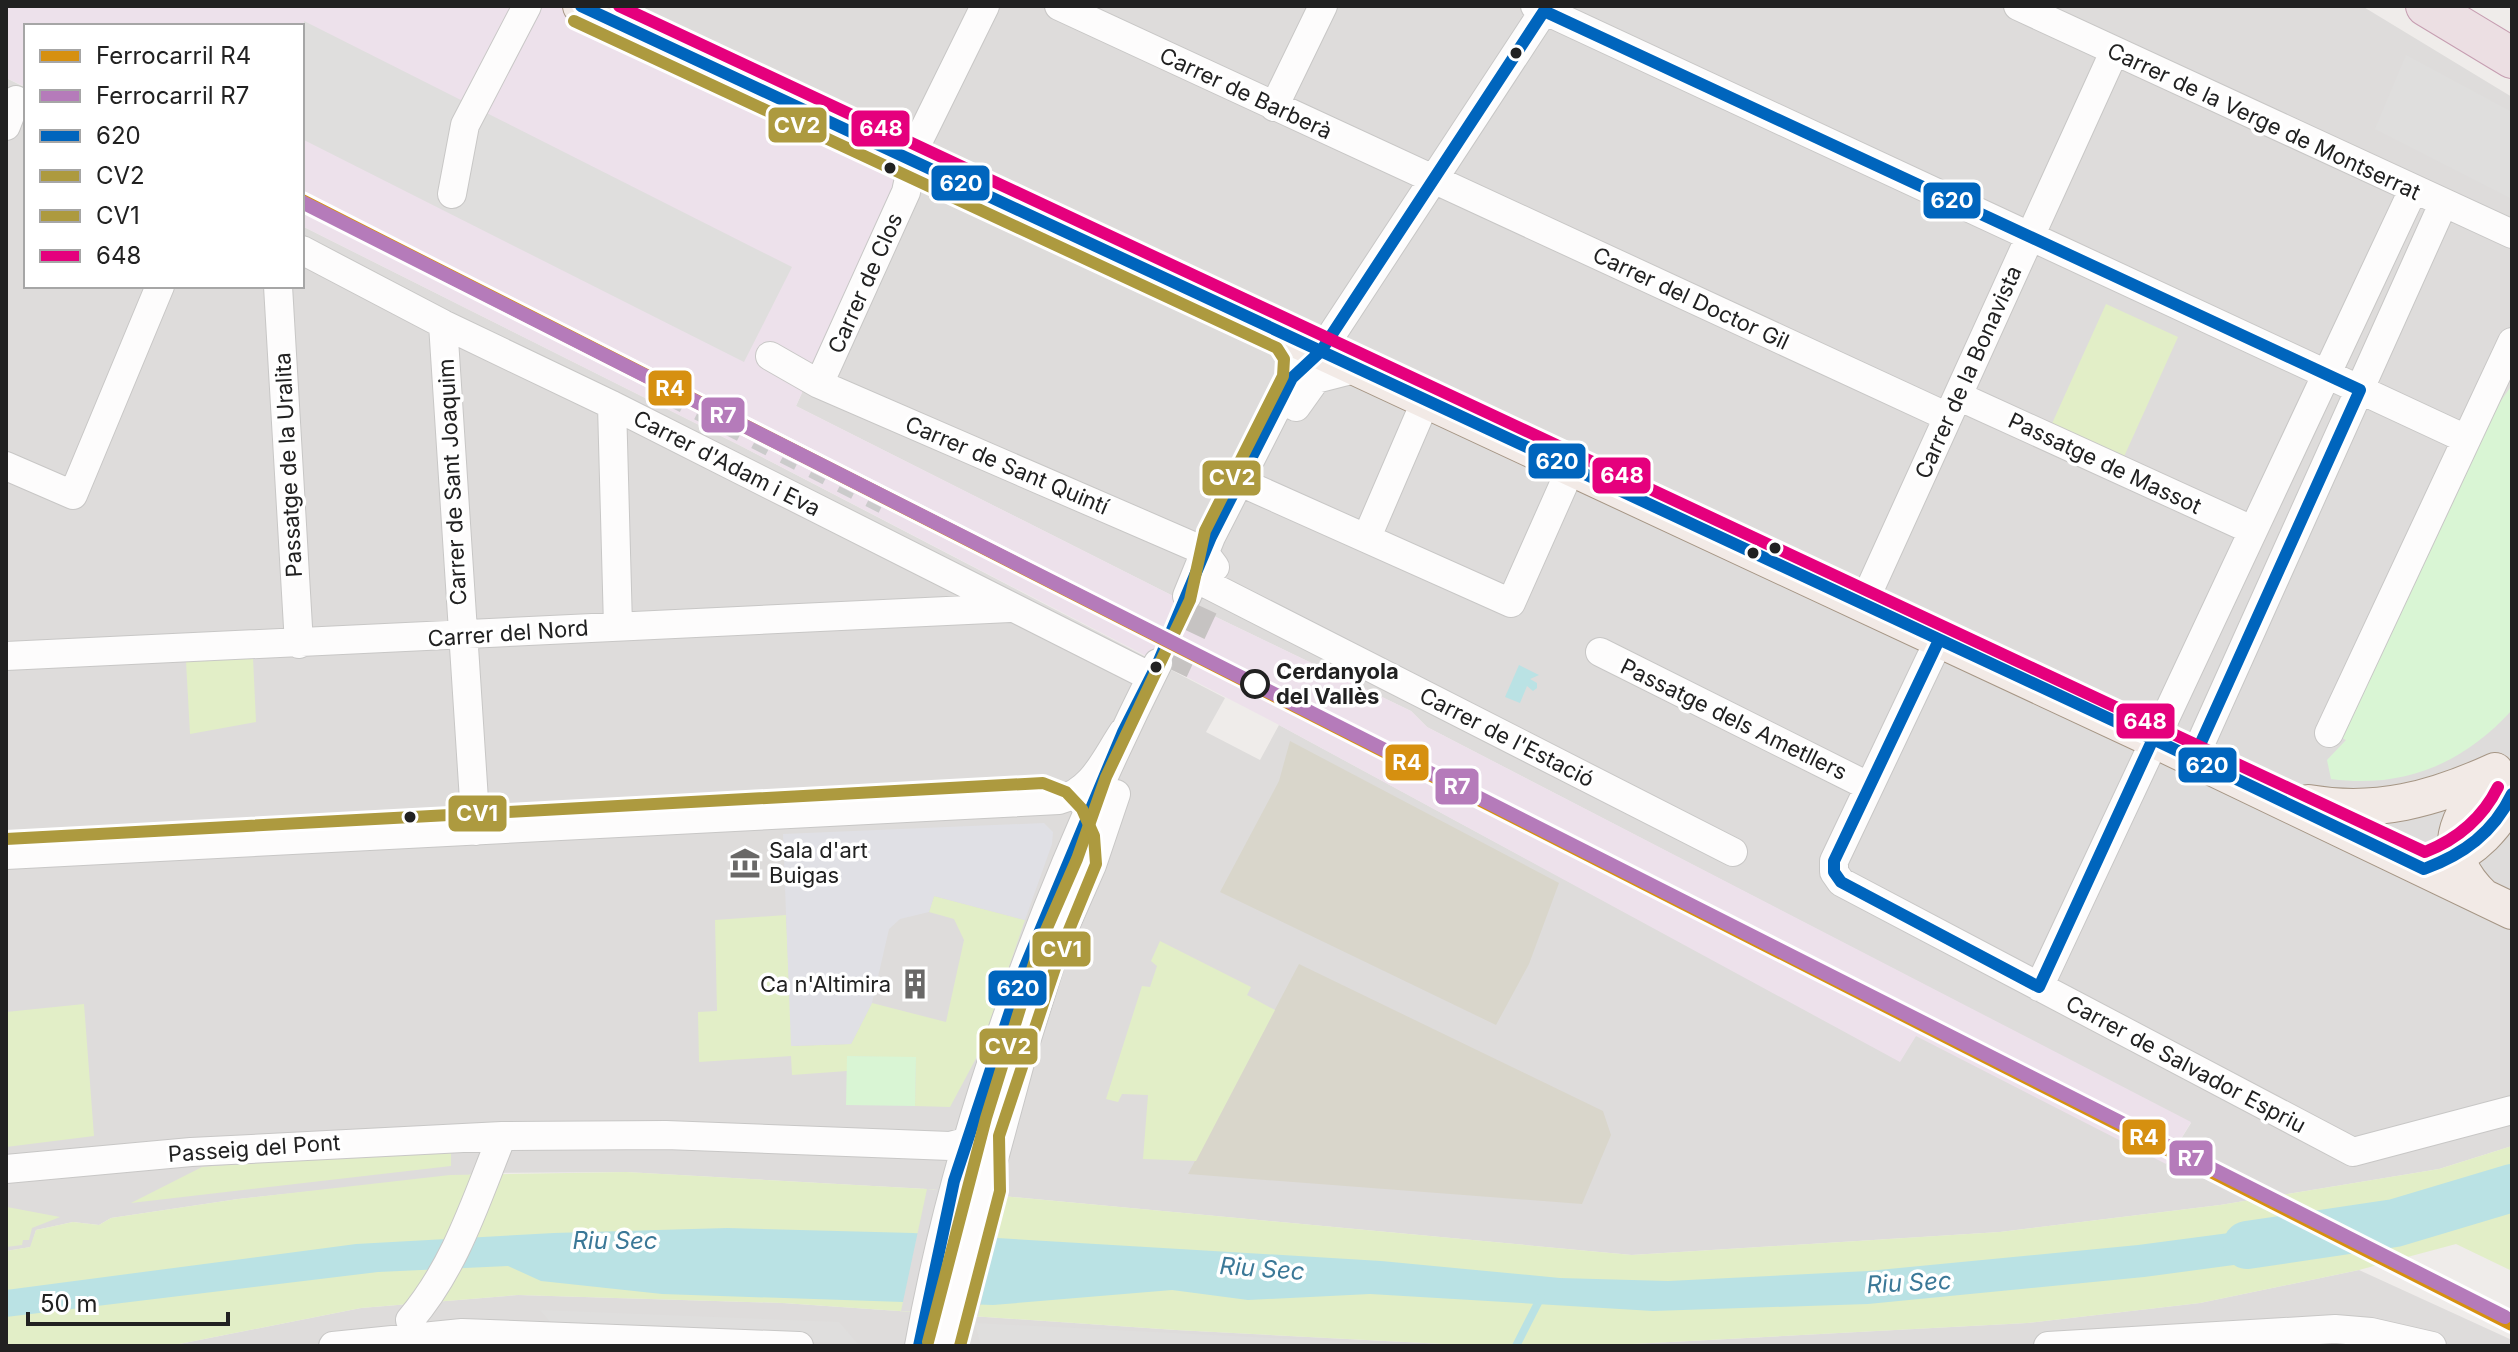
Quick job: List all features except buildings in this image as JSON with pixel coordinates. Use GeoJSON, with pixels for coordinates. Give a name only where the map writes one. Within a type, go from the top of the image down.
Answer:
{"type":"FeatureCollection","features":[{"type":"Feature","properties":{"kind":"highway"},"geometry":{"type":"LineString","coordinates":[[2426,6],[2512,58]]}},
{"type":"Feature","properties":{"kind":"main road"},"geometry":{"type":"LineString","coordinates":[[581,6],[1287,335],[1311,360],[1359,368],[2274,797],[2441,863],[2497,904]]}},
{"type":"Feature","properties":{"kind":"main road"},"geometry":{"type":"LineString","coordinates":[[2274,797],[2347,808],[2399,805],[2441,794],[2508,790],[2493,825],[2441,863]]}},
{"type":"Feature","properties":{"kind":"street"},"geometry":{"type":"LineString","coordinates":[[452,194],[465,125],[527,6]]}},
{"type":"Feature","properties":{"kind":"street","name":"Carrer de Clos"},"geometry":{"type":"LineString","coordinates":[[819,384],[906,192],[911,161],[985,6]]}},
{"type":"Feature","properties":{"kind":"street","name":"Carrer de Barberà"},"geometry":{"type":"LineString","coordinates":[[1059,6],[1274,107],[1435,178]]}},
{"type":"Feature","properties":{"kind":"street"},"geometry":{"type":"LineString","coordinates":[[1274,107],[1323,6]]}},
{"type":"Feature","properties":{"kind":"street","name":"Carrer de la Verge de Montserrat"},"geometry":{"type":"LineString","coordinates":[[2018,6],[2512,234]]}},
{"type":"Feature","properties":{"kind":"street"},"geometry":{"type":"LineString","coordinates":[[1203,574],[1311,360],[1435,178],[1542,8],[2466,439]]}},
{"type":"Feature","properties":{"kind":"street","name":"Carrer de la Bonavista"},"geometry":{"type":"LineString","coordinates":[[1863,604],[2114,52]]}},
{"type":"Feature","properties":{"kind":"street","name":"Carrer del Doctor Gil"},"geometry":{"type":"LineString","coordinates":[[1435,178],[1953,406]]}},
{"type":"Feature","properties":{"kind":"street"},"geometry":{"type":"LineString","coordinates":[[2039,987],[2413,190]]}},
{"type":"Feature","properties":{"kind":"street"},"geometry":{"type":"LineString","coordinates":[[2194,758],[2443,204]]}},
{"type":"Feature","properties":{"kind":"street","name":"Carrer d'Adam i Eva"},"geometry":{"type":"LineString","coordinates":[[304,251],[1010,608],[1161,670]]}},
{"type":"Feature","properties":{"kind":"street"},"geometry":{"type":"LineString","coordinates":[[6,466],[73,495],[159,288]]}},
{"type":"Feature","properties":{"kind":"street","name":"Passatge de la Uralita"},"geometry":{"type":"LineString","coordinates":[[278,288],[299,644]]}},
{"type":"Feature","properties":{"kind":"street","name":"Carrer de Sant Joaquim"},"geometry":{"type":"LineString","coordinates":[[443,324],[460,637],[476,831]]}},
{"type":"Feature","properties":{"kind":"street"},"geometry":{"type":"LineString","coordinates":[[2329,733],[2512,342]]}},
{"type":"Feature","properties":{"kind":"street","name":"Carrer de Sant Quintí"},"geometry":{"type":"LineString","coordinates":[[770,356],[819,384],[1203,574]]}},
{"type":"Feature","properties":{"kind":"street"},"geometry":{"type":"LineString","coordinates":[[1246,485],[1309,386],[1316,379],[1359,368]]}},
{"type":"Feature","properties":{"kind":"street"},"geometry":{"type":"LineString","coordinates":[[1367,537],[1426,400]]}},
{"type":"Feature","properties":{"kind":"street"},"geometry":{"type":"LineString","coordinates":[[612,405],[618,626]]}},
{"type":"Feature","properties":{"kind":"street","name":"Passatge de Massot"},"geometry":{"type":"LineString","coordinates":[[1953,406],[2252,530]]}},
{"type":"Feature","properties":{"kind":"street"},"geometry":{"type":"LineString","coordinates":[[1246,485],[1511,603],[1571,468]]}},
{"type":"Feature","properties":{"kind":"street","name":"Carrer de l'Estació"},"geometry":{"type":"LineString","coordinates":[[1203,574],[1733,852]]}},
{"type":"Feature","properties":{"kind":"street","name":"Carrer del Nord"},"geometry":{"type":"LineString","coordinates":[[6,656],[460,637],[618,626],[1010,608]]}},
{"type":"Feature","properties":{"kind":"street"},"geometry":{"type":"LineString","coordinates":[[1868,786],[1939,640]]}},
{"type":"Feature","properties":{"kind":"street","name":"Passatge dels Ametllers"},"geometry":{"type":"LineString","coordinates":[[1600,652],[1868,786]]}},
{"type":"Feature","properties":{"kind":"street"},"geometry":{"type":"LineString","coordinates":[[6,855],[1076,796],[1091,782],[1161,670]]}},
{"type":"Feature","properties":{"kind":"street"},"geometry":{"type":"LineString","coordinates":[[934,1334],[976,1160],[1037,968],[1120,784],[1161,670]]}},
{"type":"Feature","properties":{"kind":"street"},"geometry":{"type":"LineString","coordinates":[[1092,851],[1095,798],[1123,732]]}},
{"type":"Feature","properties":{"kind":"street","name":"Carrer de Salvador Espriu"},"geometry":{"type":"LineString","coordinates":[[1868,786],[1834,861],[1834,872],[1841,882],[2353,1152],[2512,1110]]}},
{"type":"Feature","properties":{"kind":"street"},"geometry":{"type":"LineString","coordinates":[[1044,799],[1057,805],[1092,851]]}},
{"type":"Feature","properties":{"kind":"street"},"geometry":{"type":"LineString","coordinates":[[418,1311],[470,1224],[502,1136]]}},
{"type":"Feature","properties":{"kind":"street","name":"Passeig del Pont"},"geometry":{"type":"LineString","coordinates":[[6,1169],[191,1152],[502,1136],[706,1138],[976,1160]]}},
{"type":"Feature","properties":{"kind":"street"},"geometry":{"type":"LineString","coordinates":[[2048,1346],[2371,1332],[2432,1346]]}},
{"type":"Feature","properties":{"kind":"street"},"geometry":{"type":"LineString","coordinates":[[333,1346],[389,1343],[462,1333],[799,1346]]}},
{"type":"Feature","properties":{"kind":"shaded area"},"geometry":{"type":"Polygon","coordinates":[[[6,6],[592,6],[911,152],[796,406],[1189,604],[1411,711],[1427,727],[2191,1122],[2166,1164],[1916,1036],[1900,1062],[1279,725],[741,446],[304,227],[304,24],[24,24],[24,86],[6,78],[6,6]]]}},
{"type":"Feature","properties":{"kind":"shaded area"},"geometry":{"type":"Polygon","coordinates":[[[592,6],[2362,6],[2512,97],[2512,1146],[2439,1169],[2220,1205],[2000,1232],[1632,1255],[927,1189],[626,1172],[487,1173],[238,1199],[111,1218],[99,1225],[73,1222],[36,1230],[31,1247],[6,1251],[6,78],[24,87],[24,288],[304,288],[304,227],[741,446],[1225,698],[1206,732],[1260,760],[1279,725],[1900,1061],[1916,1035],[2166,1163],[2191,1123],[1427,727],[1411,711],[1189,604],[796,406],[911,152],[592,6]]]}},
{"type":"Feature","properties":{"kind":"shaded area"},"geometry":{"type":"Polygon","coordinates":[[[304,21],[792,267],[744,362],[304,140],[304,21]]]}},
{"type":"Feature","properties":{"kind":"shaded area"},"geometry":{"type":"Polygon","coordinates":[[[2406,55],[2512,112],[2512,199],[2375,129],[2406,55]]]}},
{"type":"Feature","properties":{"kind":"shaded area"},"geometry":{"type":"Polygon","coordinates":[[[1290,741],[1559,883],[1529,964],[1496,1025],[1220,892],[1279,781],[1290,741]]]}},
{"type":"Feature","properties":{"kind":"shaded area"},"geometry":{"type":"Polygon","coordinates":[[[1044,823],[1053,832],[1052,844],[1025,920],[934,896],[929,912],[900,919],[889,929],[872,1003],[851,1044],[791,1046],[783,834],[1044,823]]]}},
{"type":"Feature","properties":{"kind":"shaded area"},"geometry":{"type":"Polygon","coordinates":[[[1299,964],[1603,1111],[1611,1135],[1582,1204],[1188,1174],[1299,964]]]}},
{"type":"Feature","properties":{"kind":"shaded area"},"geometry":{"type":"Polygon","coordinates":[[[2359,1270],[2512,1340],[2512,1346],[1595,1346],[2027,1323],[2200,1303],[2359,1270]]]}},
{"type":"Feature","properties":{"kind":"shaded area"},"geometry":{"type":"Polygon","coordinates":[[[518,1295],[783,1303],[1176,1330],[1482,1346],[169,1346],[361,1308],[518,1295]]]}},
{"type":"Feature","properties":{"kind":"shaded area"},"geometry":{"type":"Polygon","coordinates":[[[540,1310],[839,1322],[858,1344],[558,1331],[540,1310]]]}},
{"type":"Feature","properties":{"kind":"shaded area"},"geometry":{"type":"Polygon","coordinates":[[[975,1323],[1429,1346],[981,1346],[975,1323]]]}},
{"type":"Feature","properties":{"kind":"green space"},"geometry":{"type":"Polygon","coordinates":[[[2106,304],[2178,337],[2122,461],[2050,428],[2106,304]]]}},
{"type":"Feature","properties":{"kind":"green space"},"geometry":{"type":"Polygon","coordinates":[[[2512,385],[2512,710],[2474,745],[2431,768],[2383,780],[2331,779],[2327,760],[2346,740],[2340,737],[2489,418],[2512,385]]]}},
{"type":"Feature","properties":{"kind":"green space"},"geometry":{"type":"Polygon","coordinates":[[[253,658],[256,722],[190,734],[186,661],[253,658]]]}},
{"type":"Feature","properties":{"kind":"green space"},"geometry":{"type":"Polygon","coordinates":[[[934,896],[1025,920],[980,1051],[950,1107],[915,1106],[916,1058],[848,1056],[847,1071],[792,1075],[791,1056],[699,1062],[698,1012],[717,1011],[715,920],[786,915],[792,1046],[851,1044],[872,1003],[946,1022],[964,940],[954,919],[929,912],[934,896]]]}},
{"type":"Feature","properties":{"kind":"green space"},"geometry":{"type":"Polygon","coordinates":[[[1160,941],[1251,987],[1247,995],[1275,1010],[1196,1161],[1143,1159],[1148,1095],[1122,1094],[1118,1102],[1106,1099],[1142,986],[1150,987],[1157,966],[1151,961],[1160,941]]]}},
{"type":"Feature","properties":{"kind":"green space"},"geometry":{"type":"Polygon","coordinates":[[[84,1004],[94,1136],[6,1147],[6,1012],[84,1004]]]}},
{"type":"Feature","properties":{"kind":"green space"},"geometry":{"type":"Polygon","coordinates":[[[847,1056],[916,1057],[915,1106],[846,1105],[847,1056]]]}},
{"type":"Feature","properties":{"kind":"green space"},"geometry":{"type":"Polygon","coordinates":[[[2512,1146],[2512,1271],[2456,1244],[2359,1270],[2200,1303],[2027,1323],[1595,1346],[1482,1346],[1176,1330],[783,1303],[518,1295],[361,1308],[169,1346],[6,1346],[6,1251],[30,1247],[36,1230],[73,1222],[99,1225],[111,1218],[238,1199],[450,1175],[626,1172],[927,1189],[1632,1255],[2000,1232],[2220,1205],[2439,1169],[2512,1146]]]}},
{"type":"Feature","properties":{"kind":"green space"},"geometry":{"type":"Polygon","coordinates":[[[451,1147],[451,1166],[131,1203],[202,1167],[451,1147]]]}},
{"type":"Feature","properties":{"kind":"green space"},"geometry":{"type":"Polygon","coordinates":[[[6,1207],[60,1217],[32,1228],[29,1240],[23,1240],[22,1245],[6,1247],[6,1207]]]}},
{"type":"Feature","properties":{"kind":"water"},"geometry":{"type":"Polygon","coordinates":[[[1519,665],[1539,675],[1530,679],[1537,683],[1537,688],[1533,691],[1527,686],[1520,703],[1505,697],[1519,665]]]}},
{"type":"Feature","properties":{"kind":"water"},"geometry":{"type":"Polygon","coordinates":[[[2290,1225],[2339,1251],[2144,1277],[1868,1304],[1653,1311],[1370,1294],[1248,1300],[1172,1290],[993,1305],[662,1294],[541,1281],[508,1266],[378,1272],[6,1317],[6,1290],[356,1244],[554,1233],[727,1228],[913,1233],[1381,1261],[1560,1278],[1668,1281],[1868,1271],[2138,1245],[2290,1225]]]}},
{"type":"Feature","properties":{"kind":"pier"},"geometry":{"type":"Polygon","coordinates":[[[927,1189],[1004,1197],[978,1316],[901,1311],[927,1189]]]}},
{"type":"Feature","properties":{"kind":"waterway","name":"Riu Sec"},"geometry":{"type":"LineString","coordinates":[[2247,1245],[2395,1223],[2512,1188]]}},
{"type":"Feature","properties":{"kind":"waterway"},"geometry":{"type":"LineString","coordinates":[[1516,1346],[1541,1297]]}},
{"type":"Feature","properties":{"kind":"tunnel"},"geometry":{"type":"LineString","coordinates":[[1174,671],[1205,605]]}},
{"type":"Feature","properties":{"kind":"railway"},"geometry":{"type":"LineString","coordinates":[[667,402],[880,510]]}},
{"type":"Feature","properties":{"kind":"rail line","name":"R4"},"geometry":{"type":"LineString","coordinates":[[304,202],[2512,1324]]}},
{"type":"Feature","properties":{"kind":"rail line","name":"R7"},"geometry":{"type":"LineString","coordinates":[[304,203],[2505,1317]]}},
{"type":"Feature","properties":{"kind":"transit line","name":"620"},"geometry":{"type":"LineString","coordinates":[[581,6],[2153,739],[2424,869],[2476,840],[2496,820],[2512,794]]}},
{"type":"Feature","properties":{"kind":"transit line","name":"648"},"geometry":{"type":"LineString","coordinates":[[619,6],[2425,852],[2468,827],[2498,787]]}},
{"type":"Feature","properties":{"kind":"transit line","name":"620"},"geometry":{"type":"LineString","coordinates":[[1544,11],[2360,390]]}},
{"type":"Feature","properties":{"kind":"transit line","name":"620"},"geometry":{"type":"LineString","coordinates":[[919,1346],[954,1181],[1024,969],[1123,732],[1158,663],[1211,537],[1292,378],[1321,351],[1544,11]]}},
{"type":"Feature","properties":{"kind":"transit line","name":"CV2"},"geometry":{"type":"LineString","coordinates":[[574,21],[1277,348],[1284,359],[1283,376],[1205,531],[1190,600],[1106,777],[1077,859],[1040,944],[986,1118],[928,1342]]}},
{"type":"Feature","properties":{"kind":"transit line","name":"620"},"geometry":{"type":"LineString","coordinates":[[2194,758],[2360,390]]}},
{"type":"Feature","properties":{"kind":"transit line","name":"620"},"geometry":{"type":"LineString","coordinates":[[1939,640],[1834,861],[1834,872],[1841,882],[2039,987],[2153,739]]}},
{"type":"Feature","properties":{"kind":"transit line","name":"CV1"},"geometry":{"type":"LineString","coordinates":[[6,839],[1043,783],[1066,792],[1082,809],[1094,836],[1096,864],[1062,947],[999,1136],[1000,1191],[960,1346]]}},
{"type":"Feature","properties":{"kind":"place","name":"Cerdanyola del Vallès"},"geometry":{"type":"Point","coordinates":[1255,684]}},
{"type":"Feature","properties":{"kind":"place","name":"Sala d'art Buigas"},"geometry":{"type":"Point","coordinates":[745,863]}},
{"type":"Feature","properties":{"kind":"place","name":"Ca n'Altimira"},"geometry":{"type":"Point","coordinates":[915,984]}}]}
